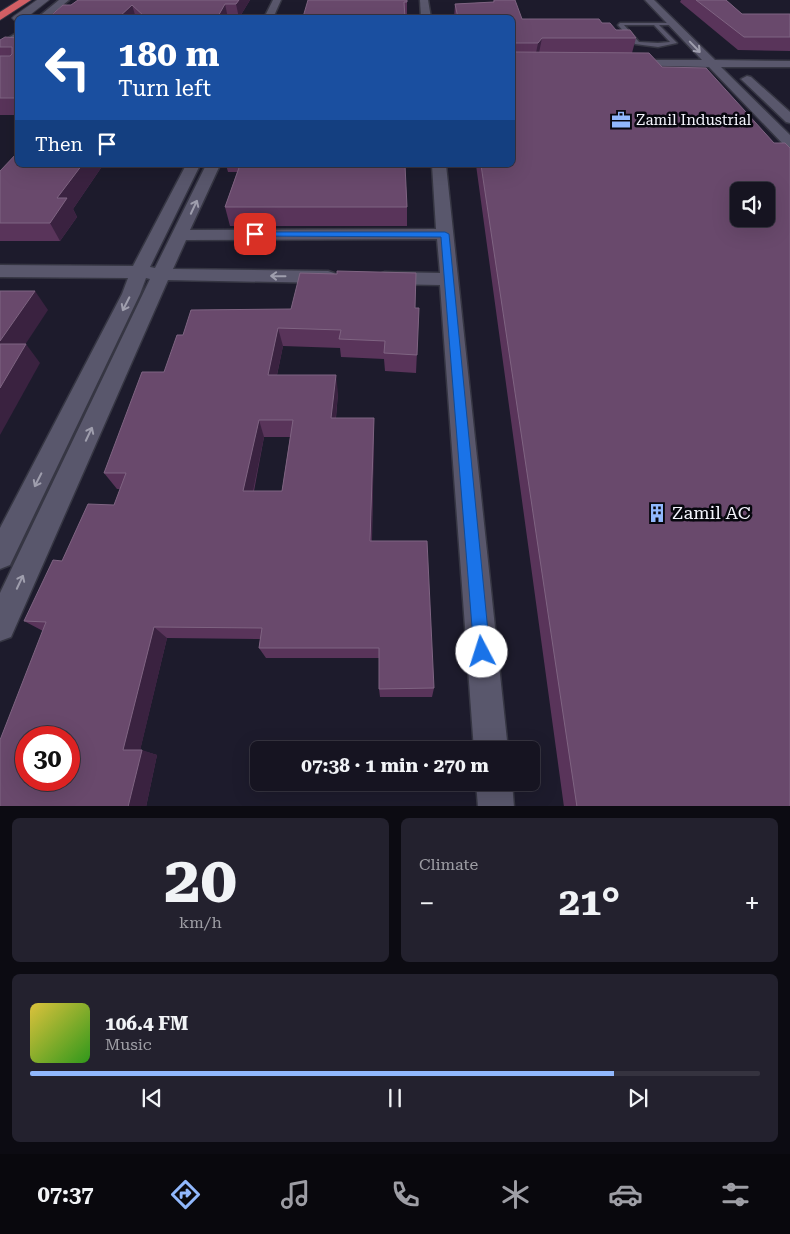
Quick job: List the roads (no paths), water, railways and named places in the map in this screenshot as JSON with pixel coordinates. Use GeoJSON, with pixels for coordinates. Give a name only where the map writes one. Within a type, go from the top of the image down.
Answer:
{"type":"FeatureCollection","features":[{"type":"Feature","properties":{"kind":"highway"},"geometry":{"type":"LineString","coordinates":[[0,6],[9,0]]}},
{"type":"Feature","properties":{"kind":"highway"},"geometry":{"type":"LineString","coordinates":[[0,18],[26,0]]}},
{"type":"Feature","properties":{"kind":"main road"},"geometry":{"type":"LineString","coordinates":[[22,15],[44,0]]}},
{"type":"Feature","properties":{"kind":"main road"},"geometry":{"type":"LineString","coordinates":[[0,30],[15,20]]}},
{"type":"Feature","properties":{"kind":"street"},"geometry":{"type":"LineString","coordinates":[[45,15],[65,0]]}},
{"type":"Feature","properties":{"kind":"street"},"geometry":{"type":"LineString","coordinates":[[270,15],[277,0]]}},
{"type":"Feature","properties":{"kind":"street"},"geometry":{"type":"LineString","coordinates":[[424,0],[426,15]]}},
{"type":"Feature","properties":{"kind":"street"},"geometry":{"type":"LineString","coordinates":[[648,0],[790,143]]}},
{"type":"Feature","properties":{"kind":"street"},"geometry":{"type":"LineString","coordinates":[[0,48],[15,37]]}},
{"type":"Feature","properties":{"kind":"street"},"geometry":{"type":"LineString","coordinates":[[718,51],[790,120]]}},
{"type":"Feature","properties":{"kind":"street"},"geometry":{"type":"LineString","coordinates":[[624,62],[715,67],[790,64]]}},
{"type":"Feature","properties":{"kind":"street"},"geometry":{"type":"LineString","coordinates":[[735,67],[790,71]]}},
{"type":"Feature","properties":{"kind":"street"},"geometry":{"type":"LineString","coordinates":[[0,556],[131,294],[139,272],[192,167]]}},
{"type":"Feature","properties":{"kind":"street"},"geometry":{"type":"LineString","coordinates":[[0,626],[212,167]]}},
{"type":"Feature","properties":{"kind":"street"},"geometry":{"type":"LineString","coordinates":[[439,167],[490,741]]}},
{"type":"Feature","properties":{"kind":"street"},"geometry":{"type":"LineString","coordinates":[[181,235],[445,234]]}},
{"type":"Feature","properties":{"kind":"street"},"geometry":{"type":"LineString","coordinates":[[0,272],[139,272],[350,277]]}},
{"type":"Feature","properties":{"kind":"street"},"geometry":{"type":"LineString","coordinates":[[370,278],[450,279]]}},
{"type":"Feature","properties":{"kind":"street"},"geometry":{"type":"LineString","coordinates":[[495,791],[496,806]]}},
{"type":"Feature","properties":{"kind":"lane"},"geometry":{"type":"LineString","coordinates":[[614,23],[672,24]]}},
{"type":"Feature","properties":{"kind":"lane"},"geometry":{"type":"LineString","coordinates":[[620,24],[637,43],[638,51]]}},
{"type":"Feature","properties":{"kind":"lane"},"geometry":{"type":"LineString","coordinates":[[637,43],[658,45],[674,43],[655,24]]}},
{"type":"Feature","properties":{"kind":"place","name":"Zamil Industrial"},"geometry":{"type":"Point","coordinates":[621,120]}},
{"type":"Feature","properties":{"kind":"place","name":"Zamil AC"},"geometry":{"type":"Point","coordinates":[657,513]}}]}
